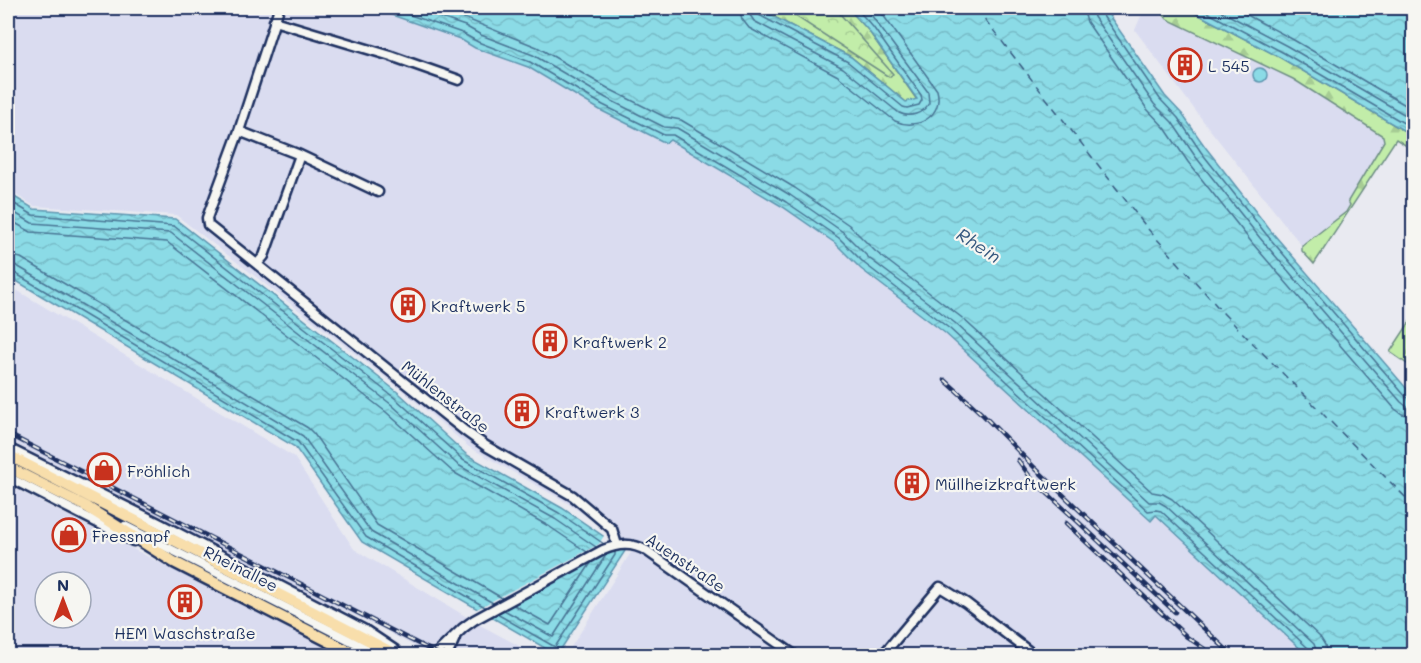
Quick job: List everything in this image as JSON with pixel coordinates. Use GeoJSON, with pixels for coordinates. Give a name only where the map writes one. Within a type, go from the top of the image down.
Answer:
{"type":"FeatureCollection","features":[{"type":"Feature","properties":{"kind":"main road","name":"Rheinallee"},"geometry":{"type":"LineString","coordinates":[[8,455],[400,656]]}},
{"type":"Feature","properties":{"kind":"main road","name":"Rheinallee"},"geometry":{"type":"LineString","coordinates":[[8,467],[87,507],[174,562],[358,656]]}},
{"type":"Feature","properties":{"kind":"street","name":"Mühlenstraße"},"geometry":{"type":"LineString","coordinates":[[279,8],[239,131],[207,218],[210,228],[465,431],[567,492],[588,508],[612,529],[617,545]]}},
{"type":"Feature","properties":{"kind":"street"},"geometry":{"type":"LineString","coordinates":[[274,21],[391,56],[459,80]]}},
{"type":"Feature","properties":{"kind":"street"},"geometry":{"type":"LineString","coordinates":[[239,131],[300,155],[378,192]]}},
{"type":"Feature","properties":{"kind":"street"},"geometry":{"type":"LineString","coordinates":[[257,264],[264,255],[300,155]]}},
{"type":"Feature","properties":{"kind":"street","name":"Rheinallee"},"geometry":{"type":"LineString","coordinates":[[8,448],[365,630],[400,656]]}},
{"type":"Feature","properties":{"kind":"street","name":"Rheinallee"},"geometry":{"type":"LineString","coordinates":[[8,477],[174,562]]}},
{"type":"Feature","properties":{"kind":"street","name":"Rheinallee"},"geometry":{"type":"LineString","coordinates":[[87,507],[381,656]]}},
{"type":"Feature","properties":{"kind":"street","name":"Rheinallee"},"geometry":{"type":"LineString","coordinates":[[143,524],[209,549]]}},
{"type":"Feature","properties":{"kind":"street","name":"Auenstraße"},"geometry":{"type":"LineString","coordinates":[[617,545],[630,544],[646,551],[796,656]]}},
{"type":"Feature","properties":{"kind":"street"},"geometry":{"type":"LineString","coordinates":[[434,656],[458,632],[479,617],[603,550],[617,545]]}},
{"type":"Feature","properties":{"kind":"street"},"geometry":{"type":"LineString","coordinates":[[882,656],[940,587],[966,603],[1035,656]]}},
{"type":"Feature","properties":{"kind":"street"},"geometry":{"type":"LineString","coordinates":[[447,656],[458,632]]}},
{"type":"Feature","properties":{"kind":"street"},"geometry":{"type":"LineString","coordinates":[[440,656],[446,645]]}},
{"type":"Feature","properties":{"kind":"shaded area"},"geometry":{"type":"Polygon","coordinates":[[[8,8],[372,8],[460,39],[475,48],[528,67],[600,110],[666,142],[670,139],[783,207],[835,243],[861,269],[945,333],[1150,521],[1156,515],[1307,655],[566,655],[632,551],[631,546],[564,501],[469,447],[402,390],[176,215],[34,206],[8,190],[8,8]]]}},
{"type":"Feature","properties":{"kind":"shaded area"},"geometry":{"type":"Polygon","coordinates":[[[1149,10],[1293,79],[1383,136],[1384,141],[1346,212],[1302,246],[1135,30],[1141,16],[1149,10]]]}},
{"type":"Feature","properties":{"kind":"shaded area"},"geometry":{"type":"Polygon","coordinates":[[[8,285],[294,457],[354,549],[480,625],[536,655],[430,655],[381,628],[275,578],[8,440],[8,285]]]}},
{"type":"Feature","properties":{"kind":"shaded area"},"geometry":{"type":"Polygon","coordinates":[[[8,485],[340,655],[8,655],[8,485]]]}},
{"type":"Feature","properties":{"kind":"green space"},"geometry":{"type":"Polygon","coordinates":[[[757,8],[848,8],[868,30],[917,100],[906,102],[851,57],[757,8]]]}},
{"type":"Feature","properties":{"kind":"green space"},"geometry":{"type":"Polygon","coordinates":[[[783,8],[838,8],[841,15],[893,74],[889,77],[783,8]]]}},
{"type":"Feature","properties":{"kind":"green space"},"geometry":{"type":"Polygon","coordinates":[[[1158,8],[1186,8],[1281,58],[1413,136],[1413,150],[1396,139],[1314,264],[1302,251],[1302,246],[1346,212],[1350,205],[1348,201],[1384,141],[1383,136],[1293,79],[1167,19],[1158,8]]]}},
{"type":"Feature","properties":{"kind":"green space"},"geometry":{"type":"Polygon","coordinates":[[[1413,317],[1414,368],[1390,352],[1413,317]]]}},
{"type":"Feature","properties":{"kind":"green space"},"geometry":{"type":"Polygon","coordinates":[[[129,532],[371,655],[365,655],[157,549],[129,532]]]}},
{"type":"Feature","properties":{"kind":"water","name":"Rhein"},"geometry":{"type":"Polygon","coordinates":[[[372,8],[757,8],[851,57],[906,102],[917,99],[868,30],[848,8],[1104,8],[1165,96],[1182,114],[1270,230],[1413,396],[1413,655],[1307,655],[1156,515],[1151,521],[945,333],[861,269],[835,243],[783,207],[670,140],[666,143],[600,110],[528,67],[475,48],[460,39],[372,8]]]}},
{"type":"Feature","properties":{"kind":"water"},"geometry":{"type":"Polygon","coordinates":[[[1186,8],[1413,8],[1413,136],[1281,58],[1186,8]]]}},
{"type":"Feature","properties":{"kind":"water"},"geometry":{"type":"Polygon","coordinates":[[[1260,68],[1265,70],[1267,75],[1265,80],[1260,82],[1255,80],[1253,75],[1255,70],[1260,68]]]}},
{"type":"Feature","properties":{"kind":"water"},"geometry":{"type":"Polygon","coordinates":[[[8,193],[34,209],[175,219],[400,394],[467,455],[562,508],[625,551],[557,655],[362,542],[295,447],[8,276],[8,193]]]}},
{"type":"Feature","properties":{"kind":"pier"},"geometry":{"type":"Polygon","coordinates":[[[605,534],[628,550],[609,554],[487,619],[475,610],[599,544],[605,534]]]}},
{"type":"Feature","properties":{"kind":"ferry route"},"geometry":{"type":"LineString","coordinates":[[976,8],[1148,229],[1224,314],[1414,506]]}},
{"type":"Feature","properties":{"kind":"railway"},"geometry":{"type":"LineString","coordinates":[[945,380],[1233,656]]}},
{"type":"Feature","properties":{"kind":"railway"},"geometry":{"type":"LineString","coordinates":[[8,434],[442,656]]}},
{"type":"Feature","properties":{"kind":"railway"},"geometry":{"type":"LineString","coordinates":[[1018,460],[1031,478],[1175,612]]}},
{"type":"Feature","properties":{"kind":"railway"},"geometry":{"type":"LineString","coordinates":[[1066,523],[1187,637],[1215,656]]}},
{"type":"Feature","properties":{"kind":"place","name":"L 545"},"geometry":{"type":"Point","coordinates":[1185,65]}},
{"type":"Feature","properties":{"kind":"place","name":"Kraftwerk 5"},"geometry":{"type":"Point","coordinates":[408,305]}},
{"type":"Feature","properties":{"kind":"place","name":"Kraftwerk 2"},"geometry":{"type":"Point","coordinates":[550,341]}},
{"type":"Feature","properties":{"kind":"place","name":"Kraftwerk 3"},"geometry":{"type":"Point","coordinates":[522,411]}},
{"type":"Feature","properties":{"kind":"place","name":"Fröhlich"},"geometry":{"type":"Point","coordinates":[104,470]}},
{"type":"Feature","properties":{"kind":"place","name":"Müllheizkraftwerk"},"geometry":{"type":"Point","coordinates":[912,483]}},
{"type":"Feature","properties":{"kind":"place","name":"Fressnapf"},"geometry":{"type":"Point","coordinates":[69,535]}},
{"type":"Feature","properties":{"kind":"place","name":"HEM Waschstraße"},"geometry":{"type":"Point","coordinates":[185,602]}}]}
